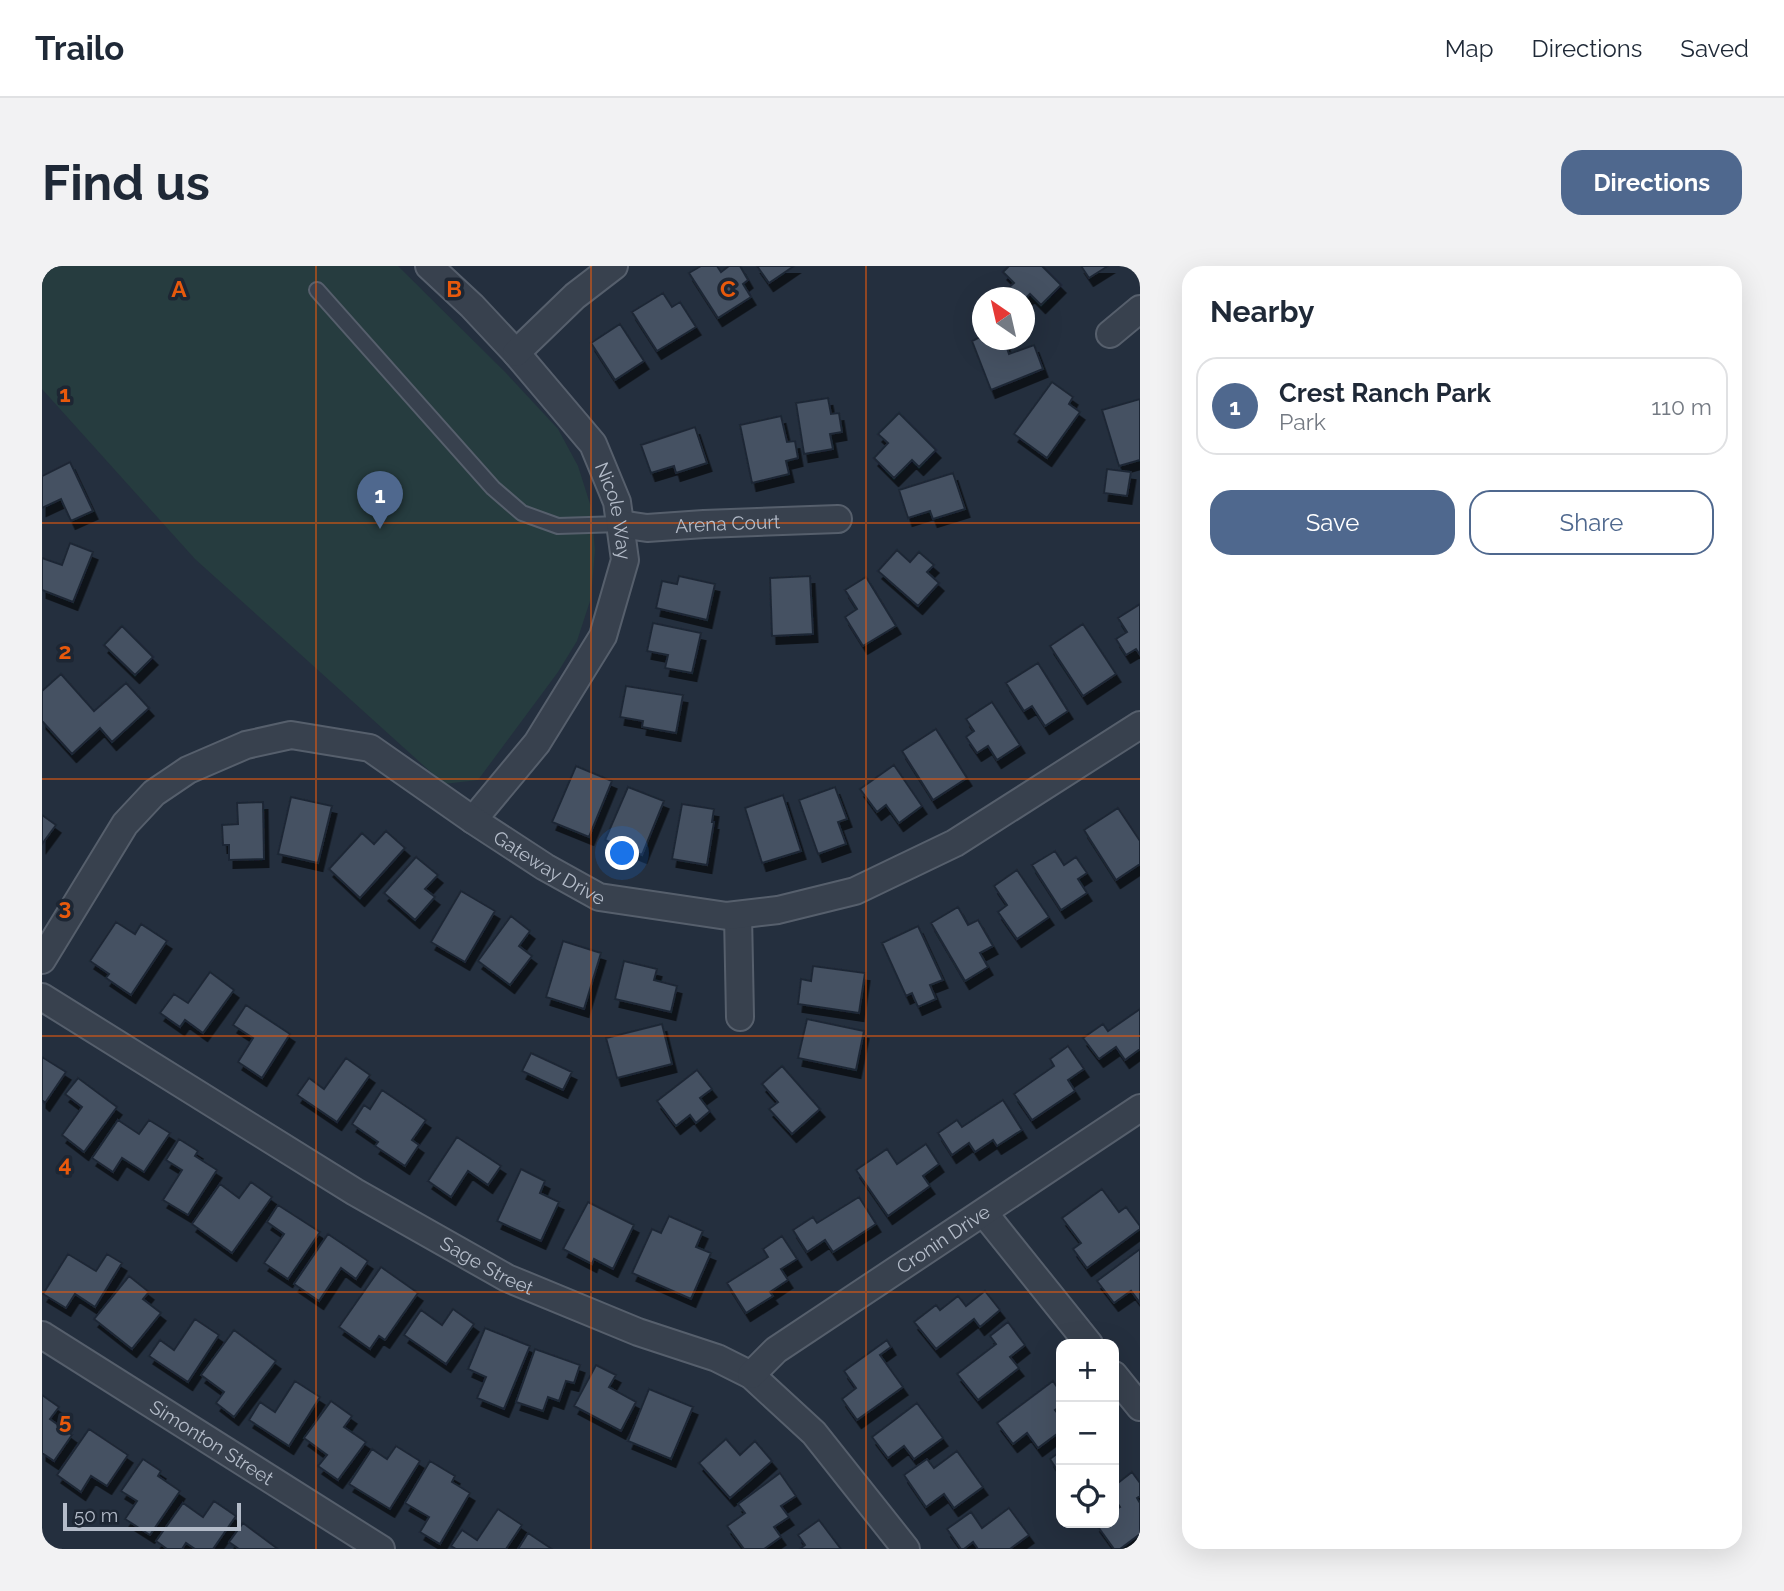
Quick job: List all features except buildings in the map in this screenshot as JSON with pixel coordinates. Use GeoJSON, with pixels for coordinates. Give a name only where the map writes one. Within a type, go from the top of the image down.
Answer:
{"type":"FeatureCollection","features":[{"type":"Feature","properties":{"kind":"street","name":"Nicole Way"},"geometry":{"type":"LineString","coordinates":[[429,266],[472,306],[516,353],[593,444],[617,502],[625,561],[603,636],[537,743],[473,820]]}},
{"type":"Feature","properties":{"kind":"street"},"geometry":{"type":"LineString","coordinates":[[516,353],[575,296],[614,266]]}},
{"type":"Feature","properties":{"kind":"street"},"geometry":{"type":"LineString","coordinates":[[1110,334],[1140,309]]}},
{"type":"Feature","properties":{"kind":"street","name":"Arena Court"},"geometry":{"type":"LineString","coordinates":[[620,524],[647,528],[838,519]]}},
{"type":"Feature","properties":{"kind":"street","name":"Gateway Drive"},"geometry":{"type":"LineString","coordinates":[[42,960],[125,824],[154,793],[188,770],[246,745],[291,735],[370,748],[545,867],[599,897],[727,916],[778,910],[855,891],[955,843],[1140,725]]}},
{"type":"Feature","properties":{"kind":"street"},"geometry":{"type":"LineString","coordinates":[[738,915],[740,1017]]}},
{"type":"Feature","properties":{"kind":"street","name":"Sage Street"},"geometry":{"type":"LineString","coordinates":[[42,997],[355,1192],[507,1278],[638,1332],[717,1358],[751,1375],[814,1433],[906,1549]]}},
{"type":"Feature","properties":{"kind":"street","name":"Cronin Drive"},"geometry":{"type":"LineString","coordinates":[[751,1375],[776,1350],[1140,1108]]}},
{"type":"Feature","properties":{"kind":"street"},"geometry":{"type":"LineString","coordinates":[[984,1213],[1085,1339]]}},
{"type":"Feature","properties":{"kind":"street","name":"Simonton Street"},"geometry":{"type":"LineString","coordinates":[[42,1335],[381,1549]]}},
{"type":"Feature","properties":{"kind":"street"},"geometry":{"type":"LineString","coordinates":[[1119,1381],[1140,1407]]}},
{"type":"Feature","properties":{"kind":"lane"},"geometry":{"type":"LineString","coordinates":[[317,290],[493,488],[522,513],[558,526],[620,524]]}},
{"type":"Feature","properties":{"kind":"green space"},"geometry":{"type":"Polygon","coordinates":[[[42,266],[398,266],[506,373],[558,429],[578,466],[591,507],[595,550],[591,598],[577,641],[558,672],[478,780],[444,784],[195,559],[42,389],[42,266]]]}},
{"type":"Feature","properties":{"kind":"place","name":"Crest Ranch Park"},"geometry":{"type":"Point","coordinates":[380,529]}}]}
